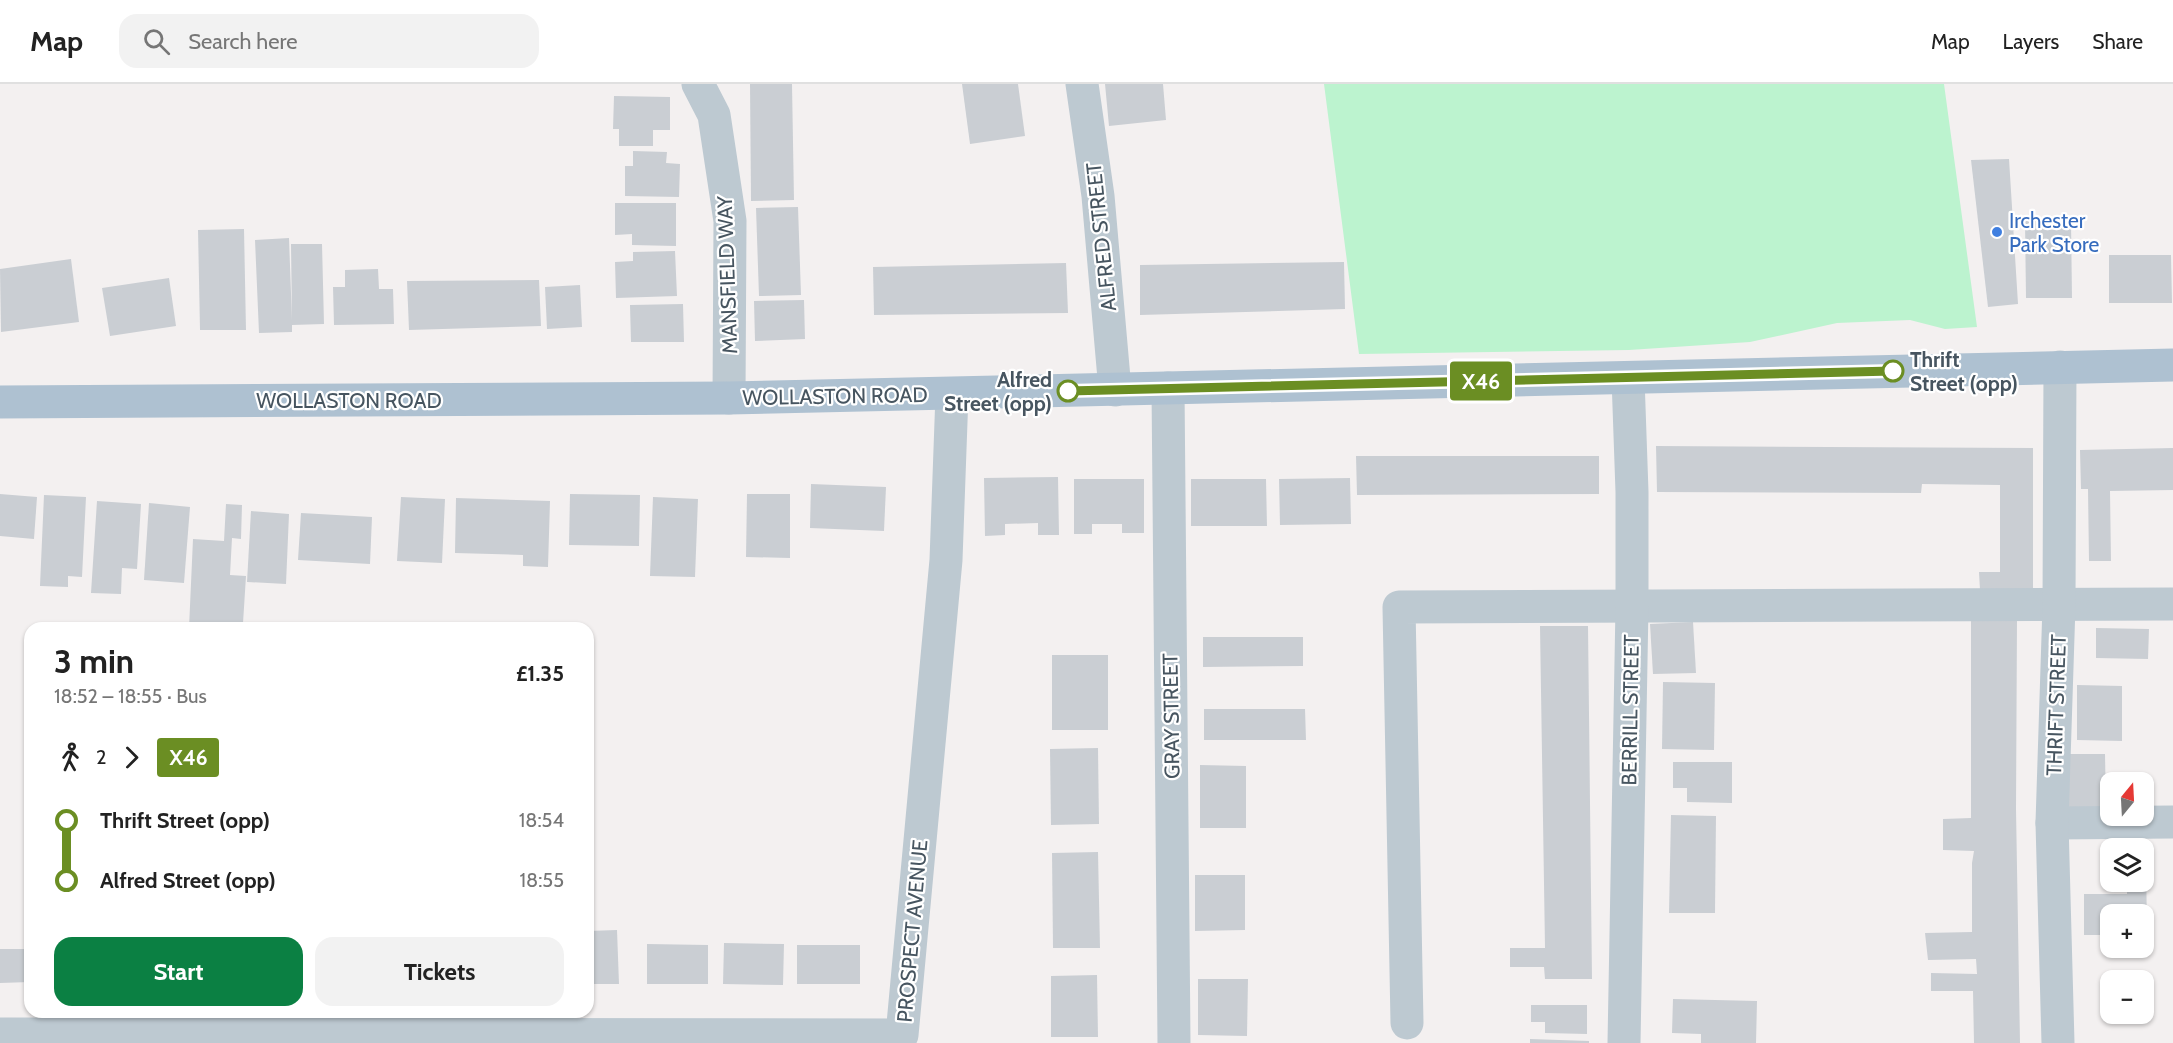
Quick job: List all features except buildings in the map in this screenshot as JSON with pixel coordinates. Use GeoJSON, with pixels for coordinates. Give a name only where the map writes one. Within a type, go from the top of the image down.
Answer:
{"type":"FeatureCollection","features":[{"type":"Feature","properties":{"kind":"main road","name":"WOLLASTON ROAD"},"geometry":{"type":"LineString","coordinates":[[0,402],[729,398],[2173,365]]}},
{"type":"Feature","properties":{"kind":"street","name":"MANSFIELD WAY"},"geometry":{"type":"LineString","coordinates":[[698,84],[714,115],[730,221],[729,398]]}},
{"type":"Feature","properties":{"kind":"street","name":"ALFRED STREET"},"geometry":{"type":"LineString","coordinates":[[1082,84],[1098,196],[1115,390]]}},
{"type":"Feature","properties":{"kind":"street","name":"THRIFT STREET"},"geometry":{"type":"LineString","coordinates":[[2058,1043],[2052,823],[2060,605],[2060,367]]}},
{"type":"Feature","properties":{"kind":"street","name":"BERRILL STREET"},"geometry":{"type":"LineString","coordinates":[[1624,1043],[1632,607],[1632,492],[1628,378]]}},
{"type":"Feature","properties":{"kind":"street","name":"GRAY STREET"},"geometry":{"type":"LineString","coordinates":[[1168,388],[1174,1043]]}},
{"type":"Feature","properties":{"kind":"street","name":"PROSPECT AVENUE"},"geometry":{"type":"LineString","coordinates":[[0,1034],[902,1035],[946,560],[952,394]]}},
{"type":"Feature","properties":{"kind":"street"},"geometry":{"type":"LineString","coordinates":[[1407,1023],[1399,607],[2173,604]]}},
{"type":"Feature","properties":{"kind":"street"},"geometry":{"type":"LineString","coordinates":[[2052,823],[2173,822]]}},
{"type":"Feature","properties":{"kind":"green space"},"geometry":{"type":"Polygon","coordinates":[[[1324,84],[1944,84],[1977,327],[1945,329],[1910,320],[1837,323],[1750,342],[1629,350],[1359,354],[1324,84]]]}},
{"type":"Feature","properties":{"kind":"bus line","name":"X46"},"geometry":{"type":"LineString","coordinates":[[1068,391],[1893,371]]}},
{"type":"Feature","properties":{"kind":"place","name":"Irchester Park Store"},"geometry":{"type":"Point","coordinates":[1997,232]}},
{"type":"Feature","properties":{"kind":"place","name":"Thrift Street (opp)"},"geometry":{"type":"Point","coordinates":[1893,371]}},
{"type":"Feature","properties":{"kind":"place","name":"Alfred Street (opp)"},"geometry":{"type":"Point","coordinates":[1068,391]}}]}
